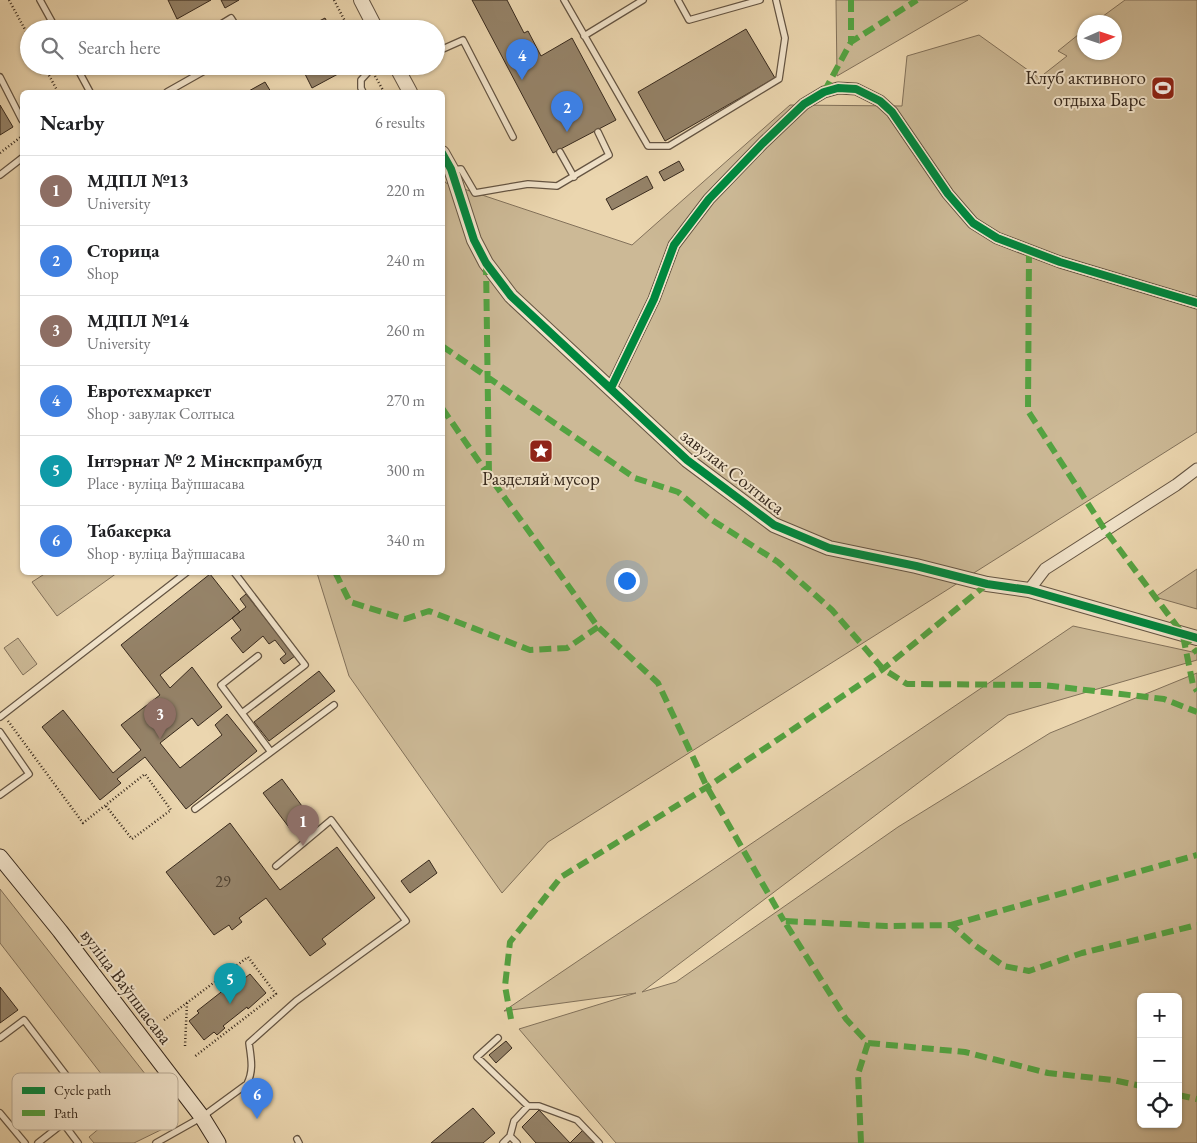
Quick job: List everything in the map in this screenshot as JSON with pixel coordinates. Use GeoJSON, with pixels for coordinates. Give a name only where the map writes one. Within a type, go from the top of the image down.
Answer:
{"type":"FeatureCollection","features":[{"type":"Feature","properties":{"kind":"main road","name":"вуліца Ваўпшасава"},"geometry":{"type":"LineString","coordinates":[[0,859],[60,931],[169,1073]]}},
{"type":"Feature","properties":{"kind":"main road","name":"вуліца Ваўпшасава"},"geometry":{"type":"LineString","coordinates":[[178,1085],[202,1116],[218,1143]]}},
{"type":"Feature","properties":{"kind":"street"},"geometry":{"type":"LineString","coordinates":[[361,0],[371,20]]}},
{"type":"Feature","properties":{"kind":"street"},"geometry":{"type":"LineString","coordinates":[[404,75],[409,90]]}},
{"type":"Feature","properties":{"kind":"street"},"geometry":{"type":"LineString","coordinates":[[611,388],[654,299],[674,245],[680,237],[709,199],[762,142],[804,104],[824,92],[838,88],[856,89],[880,101],[892,112],[948,194],[973,223],[997,238],[1060,262],[1197,303]]}},
{"type":"Feature","properties":{"kind":"street","name":"завулак Солтыса"},"geometry":{"type":"LineString","coordinates":[[447,170],[474,240],[486,264],[511,296],[687,460],[774,526],[828,548],[843,552],[916,566],[987,584],[1029,590],[1197,638]]}},
{"type":"Feature","properties":{"kind":"street"},"geometry":{"type":"LineString","coordinates":[[1029,590],[1045,569],[1176,485],[1197,468]]}},
{"type":"Feature","properties":{"kind":"lane"},"geometry":{"type":"LineString","coordinates":[[40,0],[51,20]]}},
{"type":"Feature","properties":{"kind":"lane"},"geometry":{"type":"LineString","coordinates":[[564,0],[648,146],[669,146],[779,79],[785,38],[776,0]]}},
{"type":"Feature","properties":{"kind":"lane"},"geometry":{"type":"LineString","coordinates":[[584,36],[643,0]]}},
{"type":"Feature","properties":{"kind":"lane"},"geometry":{"type":"LineString","coordinates":[[678,0],[689,20],[760,0]]}},
{"type":"Feature","properties":{"kind":"lane"},"geometry":{"type":"LineString","coordinates":[[445,48],[463,40],[513,137]]}},
{"type":"Feature","properties":{"kind":"lane"},"geometry":{"type":"LineString","coordinates":[[81,75],[89,90]]}},
{"type":"Feature","properties":{"kind":"lane"},"geometry":{"type":"LineString","coordinates":[[171,90],[197,75]]}},
{"type":"Feature","properties":{"kind":"lane"},"geometry":{"type":"LineString","coordinates":[[362,90],[361,80],[366,75]]}},
{"type":"Feature","properties":{"kind":"lane"},"geometry":{"type":"LineString","coordinates":[[0,78],[20,116]]}},
{"type":"Feature","properties":{"kind":"lane"},"geometry":{"type":"LineString","coordinates":[[447,170],[461,169],[475,193],[528,184],[557,186],[609,155],[598,132]]}},
{"type":"Feature","properties":{"kind":"lane"},"geometry":{"type":"LineString","coordinates":[[560,152],[574,176]]}},
{"type":"Feature","properties":{"kind":"lane"},"geometry":{"type":"LineString","coordinates":[[0,175],[20,160]]}},
{"type":"Feature","properties":{"kind":"lane"},"geometry":{"type":"LineString","coordinates":[[1,716],[184,575]]}},
{"type":"Feature","properties":{"kind":"lane"},"geometry":{"type":"LineString","coordinates":[[236,575],[305,665],[242,713]]}},
{"type":"Feature","properties":{"kind":"lane"},"geometry":{"type":"LineString","coordinates":[[258,656],[222,685],[271,752]]}},
{"type":"Feature","properties":{"kind":"lane"},"geometry":{"type":"LineString","coordinates":[[195,809],[334,705]]}},
{"type":"Feature","properties":{"kind":"lane"},"geometry":{"type":"LineString","coordinates":[[0,732],[29,774],[0,795]]}},
{"type":"Feature","properties":{"kind":"lane"},"geometry":{"type":"LineString","coordinates":[[156,1143],[202,1116],[247,1084],[251,1076],[252,1062],[249,1043],[296,1001],[406,921],[330,820],[276,866]]}},
{"type":"Feature","properties":{"kind":"lane"},"geometry":{"type":"LineString","coordinates":[[0,1038],[24,1020],[64,1073]]}},
{"type":"Feature","properties":{"kind":"lane"},"geometry":{"type":"LineString","coordinates":[[498,1038],[477,1057],[528,1106],[539,1106],[577,1120],[599,1143]]}},
{"type":"Feature","properties":{"kind":"lane"},"geometry":{"type":"LineString","coordinates":[[503,1143],[510,1136],[514,1120],[528,1106]]}},
{"type":"Feature","properties":{"kind":"lane"},"geometry":{"type":"LineString","coordinates":[[0,1113],[12,1127]]}},
{"type":"Feature","properties":{"kind":"lane"},"geometry":{"type":"LineString","coordinates":[[14,1130],[25,1143]]}},
{"type":"Feature","properties":{"kind":"lane"},"geometry":{"type":"LineString","coordinates":[[38,1143],[54,1130]]}},
{"type":"Feature","properties":{"kind":"lane"},"geometry":{"type":"LineString","coordinates":[[68,1130],[78,1143]]}},
{"type":"Feature","properties":{"kind":"lane"},"geometry":{"type":"LineString","coordinates":[[510,1136],[516,1143]]}},
{"type":"Feature","properties":{"kind":"path"},"geometry":{"type":"LineString","coordinates":[[9,0],[20,20]]}},
{"type":"Feature","properties":{"kind":"path"},"geometry":{"type":"LineString","coordinates":[[334,0],[345,20]]}},
{"type":"Feature","properties":{"kind":"path"},"geometry":{"type":"LineString","coordinates":[[49,75],[57,90]]}},
{"type":"Feature","properties":{"kind":"path"},"geometry":{"type":"LineString","coordinates":[[375,75],[383,90]]}},
{"type":"Feature","properties":{"kind":"path"},"geometry":{"type":"LineString","coordinates":[[0,153],[20,138]]}},
{"type":"Feature","properties":{"kind":"path"},"geometry":{"type":"LineString","coordinates":[[1,716],[83,823],[145,774],[171,810],[132,839],[106,806]]}},
{"type":"Feature","properties":{"kind":"path"},"geometry":{"type":"LineString","coordinates":[[164,1020],[248,957],[276,994],[194,1057]]}},
{"type":"Feature","properties":{"kind":"path"},"geometry":{"type":"LineString","coordinates":[[185,1046],[187,1002]]}},
{"type":"Feature","properties":{"kind":"shaded area"},"geometry":{"type":"Polygon","coordinates":[[[836,0],[968,0],[837,76],[836,0]]]}},
{"type":"Feature","properties":{"kind":"shaded area"},"geometry":{"type":"Polygon","coordinates":[[[1125,0],[1197,0],[1197,432],[548,842],[502,893],[349,676],[318,575],[445,575],[445,182],[632,245],[790,105],[902,106],[907,56],[979,35],[1039,78],[1067,56],[1058,51],[1077,36],[1077,60],[1122,60],[1122,15],[1105,15],[1125,0]]]}},
{"type":"Feature","properties":{"kind":"shaded area"},"geometry":{"type":"Polygon","coordinates":[[[1197,569],[1197,609],[1155,597],[1197,569]]]}},
{"type":"Feature","properties":{"kind":"shaded area"},"geometry":{"type":"Polygon","coordinates":[[[43,575],[114,575],[57,616],[32,582],[43,575]]]}},
{"type":"Feature","properties":{"kind":"shaded area"},"geometry":{"type":"Polygon","coordinates":[[[1073,626],[1197,653],[1197,660],[1008,715],[642,992],[676,982],[898,827],[1050,733],[1197,673],[1197,1143],[616,1143],[519,1029],[636,993],[504,1011],[1073,626]]]}},
{"type":"Feature","properties":{"kind":"shaded area"},"geometry":{"type":"Polygon","coordinates":[[[18,638],[37,664],[23,675],[4,648],[18,638]]]}},
{"type":"Feature","properties":{"kind":"shaded area"},"geometry":{"type":"Polygon","coordinates":[[[0,889],[144,1073],[100,1073],[0,943],[0,889]]]}},
{"type":"Feature","properties":{"kind":"shaded area"},"geometry":{"type":"Polygon","coordinates":[[[97,1130],[161,1130],[134,1143],[94,1143],[89,1137],[97,1130]]]}},
{"type":"Feature","properties":{"kind":"building"},"geometry":{"type":"Polygon","coordinates":[[[168,0],[211,0],[177,19],[168,0]]]}},
{"type":"Feature","properties":{"kind":"building"},"geometry":{"type":"Polygon","coordinates":[[[221,0],[239,0],[225,8],[221,0]]]}},
{"type":"Feature","properties":{"kind":"building"},"geometry":{"type":"Polygon","coordinates":[[[472,0],[507,0],[524,33],[528,31],[541,56],[572,38],[616,120],[553,153],[472,0]]]}},
{"type":"Feature","properties":{"kind":"building"},"geometry":{"type":"Polygon","coordinates":[[[746,29],[775,78],[665,141],[638,92],[746,29]]]}},
{"type":"Feature","properties":{"kind":"building"},"geometry":{"type":"Polygon","coordinates":[[[306,75],[336,75],[312,88],[306,75]]]}},
{"type":"Feature","properties":{"kind":"building"},"geometry":{"type":"Polygon","coordinates":[[[265,82],[270,90],[251,90],[265,82]]]}},
{"type":"Feature","properties":{"kind":"building"},"geometry":{"type":"Polygon","coordinates":[[[0,105],[13,127],[0,135],[0,105]]]}},
{"type":"Feature","properties":{"kind":"building"},"geometry":{"type":"Polygon","coordinates":[[[679,161],[684,170],[664,181],[659,172],[679,161]]]}},
{"type":"Feature","properties":{"kind":"building"},"geometry":{"type":"Polygon","coordinates":[[[647,176],[653,188],[612,210],[606,199],[647,176]]]}},
{"type":"Feature","properties":{"kind":"building"},"geometry":{"type":"Polygon","coordinates":[[[209,575],[211,575],[240,612],[160,675],[170,688],[192,667],[222,707],[198,726],[192,718],[160,743],[180,768],[222,735],[215,725],[227,714],[257,751],[186,809],[145,757],[117,779],[121,783],[100,800],[42,727],[63,710],[113,773],[141,750],[121,725],[160,695],[121,645],[209,575]]]}},
{"type":"Feature","properties":{"kind":"building"},"geometry":{"type":"Polygon","coordinates":[[[246,594],[295,656],[284,664],[280,659],[286,654],[275,640],[269,644],[263,636],[243,653],[231,638],[241,630],[232,618],[246,607],[240,599],[246,594]]]}},
{"type":"Feature","properties":{"kind":"building"},"geometry":{"type":"Polygon","coordinates":[[[319,671],[335,691],[269,741],[254,722],[319,671]]]}},
{"type":"Feature","properties":{"kind":"building"},"geometry":{"type":"Polygon","coordinates":[[[282,779],[316,825],[304,834],[297,825],[291,830],[263,793],[282,779]]]}},
{"type":"Feature","properties":{"kind":"building"},"geometry":{"type":"Polygon","coordinates":[[[230,823],[280,890],[337,847],[375,898],[322,939],[326,944],[310,956],[266,898],[239,918],[242,922],[232,930],[229,925],[214,935],[166,872],[230,823]]]}},
{"type":"Feature","properties":{"kind":"building"},"geometry":{"type":"Polygon","coordinates":[[[429,860],[437,873],[410,893],[401,881],[429,860]]]}},
{"type":"Feature","properties":{"kind":"building"},"geometry":{"type":"Polygon","coordinates":[[[250,974],[266,993],[248,1009],[247,1007],[223,1026],[225,1028],[217,1035],[214,1032],[204,1040],[189,1021],[199,1013],[197,1011],[239,978],[241,981],[250,974]]]}},
{"type":"Feature","properties":{"kind":"building"},"geometry":{"type":"Polygon","coordinates":[[[0,987],[18,1010],[0,1023],[0,987]]]}},
{"type":"Feature","properties":{"kind":"building"},"geometry":{"type":"Polygon","coordinates":[[[506,1041],[512,1048],[496,1063],[489,1055],[506,1041]]]}},
{"type":"Feature","properties":{"kind":"building"},"geometry":{"type":"Polygon","coordinates":[[[473,1108],[495,1133],[483,1143],[431,1143],[473,1108]]]}},
{"type":"Feature","properties":{"kind":"building"},"geometry":{"type":"Polygon","coordinates":[[[539,1110],[570,1143],[536,1143],[522,1127],[539,1110]]]}},
{"type":"Feature","properties":{"kind":"building"},"geometry":{"type":"Polygon","coordinates":[[[583,1130],[595,1143],[570,1143],[583,1130]]]}},
{"type":"Feature","properties":{"kind":"marked path"},"geometry":{"type":"LineString","coordinates":[[851,0],[851,42]]}},
{"type":"Feature","properties":{"kind":"marked path"},"geometry":{"type":"LineString","coordinates":[[824,92],[851,42],[917,0]]}},
{"type":"Feature","properties":{"kind":"marked path"},"geometry":{"type":"LineString","coordinates":[[1029,251],[1028,411],[1105,530],[1197,653]]}},
{"type":"Feature","properties":{"kind":"marked path"},"geometry":{"type":"LineString","coordinates":[[486,263],[489,476]]}},
{"type":"Feature","properties":{"kind":"marked path"},"geometry":{"type":"LineString","coordinates":[[445,348],[635,478],[678,492],[709,518],[778,562],[832,610],[883,669],[907,684],[1043,685],[1164,699],[1197,712]]}},
{"type":"Feature","properties":{"kind":"marked path"},"geometry":{"type":"LineString","coordinates":[[445,412],[598,627],[658,683],[707,787],[784,921]]}},
{"type":"Feature","properties":{"kind":"marked path"},"geometry":{"type":"LineString","coordinates":[[336,575],[350,602],[405,619],[429,611],[530,650],[567,648],[598,627]]}},
{"type":"Feature","properties":{"kind":"marked path"},"geometry":{"type":"LineString","coordinates":[[511,1019],[505,986],[510,942],[561,877],[707,787],[883,669],[987,584]]}},
{"type":"Feature","properties":{"kind":"marked path"},"geometry":{"type":"LineString","coordinates":[[1183,636],[1193,685],[1197,691]]}},
{"type":"Feature","properties":{"kind":"marked path"},"geometry":{"type":"LineString","coordinates":[[951,925],[1197,855]]}},
{"type":"Feature","properties":{"kind":"marked path"},"geometry":{"type":"LineString","coordinates":[[861,1143],[858,1074],[868,1043],[846,1019],[784,921],[886,926],[951,925],[973,944],[1004,966],[1029,971],[1082,953],[1197,925]]}},
{"type":"Feature","properties":{"kind":"marked path"},"geometry":{"type":"LineString","coordinates":[[868,1043],[965,1052],[1048,1073],[1113,1080],[1137,1085]]}},
{"type":"Feature","properties":{"kind":"marked path"},"geometry":{"type":"LineString","coordinates":[[1182,1096],[1197,1099]]}},
{"type":"Feature","properties":{"kind":"cycle path"},"geometry":{"type":"LineString","coordinates":[[611,388],[654,299],[674,245],[709,199],[763,143],[804,104],[824,92],[838,88],[856,89],[880,101],[892,112],[948,194],[973,223],[997,238],[1060,262],[1197,303]]}},
{"type":"Feature","properties":{"kind":"cycle path"},"geometry":{"type":"LineString","coordinates":[[445,158],[451,169],[474,240],[486,263],[511,296],[687,460],[774,525],[829,548],[916,566],[987,584],[1029,590],[1197,638]]}},
{"type":"Feature","properties":{"kind":"place","name":"Евротехмаркет"},"geometry":{"type":"Point","coordinates":[522,80]}},
{"type":"Feature","properties":{"kind":"place","name":"Клуб активного отдыха Барс"},"geometry":{"type":"Point","coordinates":[1163,88]}},
{"type":"Feature","properties":{"kind":"place","name":"Сторица"},"geometry":{"type":"Point","coordinates":[567,132]}},
{"type":"Feature","properties":{"kind":"place","name":"Разделяй мусор"},"geometry":{"type":"Point","coordinates":[541,451]}},
{"type":"Feature","properties":{"kind":"place","name":"МДПЛ №14"},"geometry":{"type":"Point","coordinates":[160,739]}},
{"type":"Feature","properties":{"kind":"place","name":"МДПЛ №13"},"geometry":{"type":"Point","coordinates":[303,846]}},
{"type":"Feature","properties":{"kind":"place","name":"Інтэрнат № 2 Мінскпрамбуд"},"geometry":{"type":"Point","coordinates":[230,1004]}},
{"type":"Feature","properties":{"kind":"place","name":"Табакерка"},"geometry":{"type":"Point","coordinates":[257,1119]}}]}
